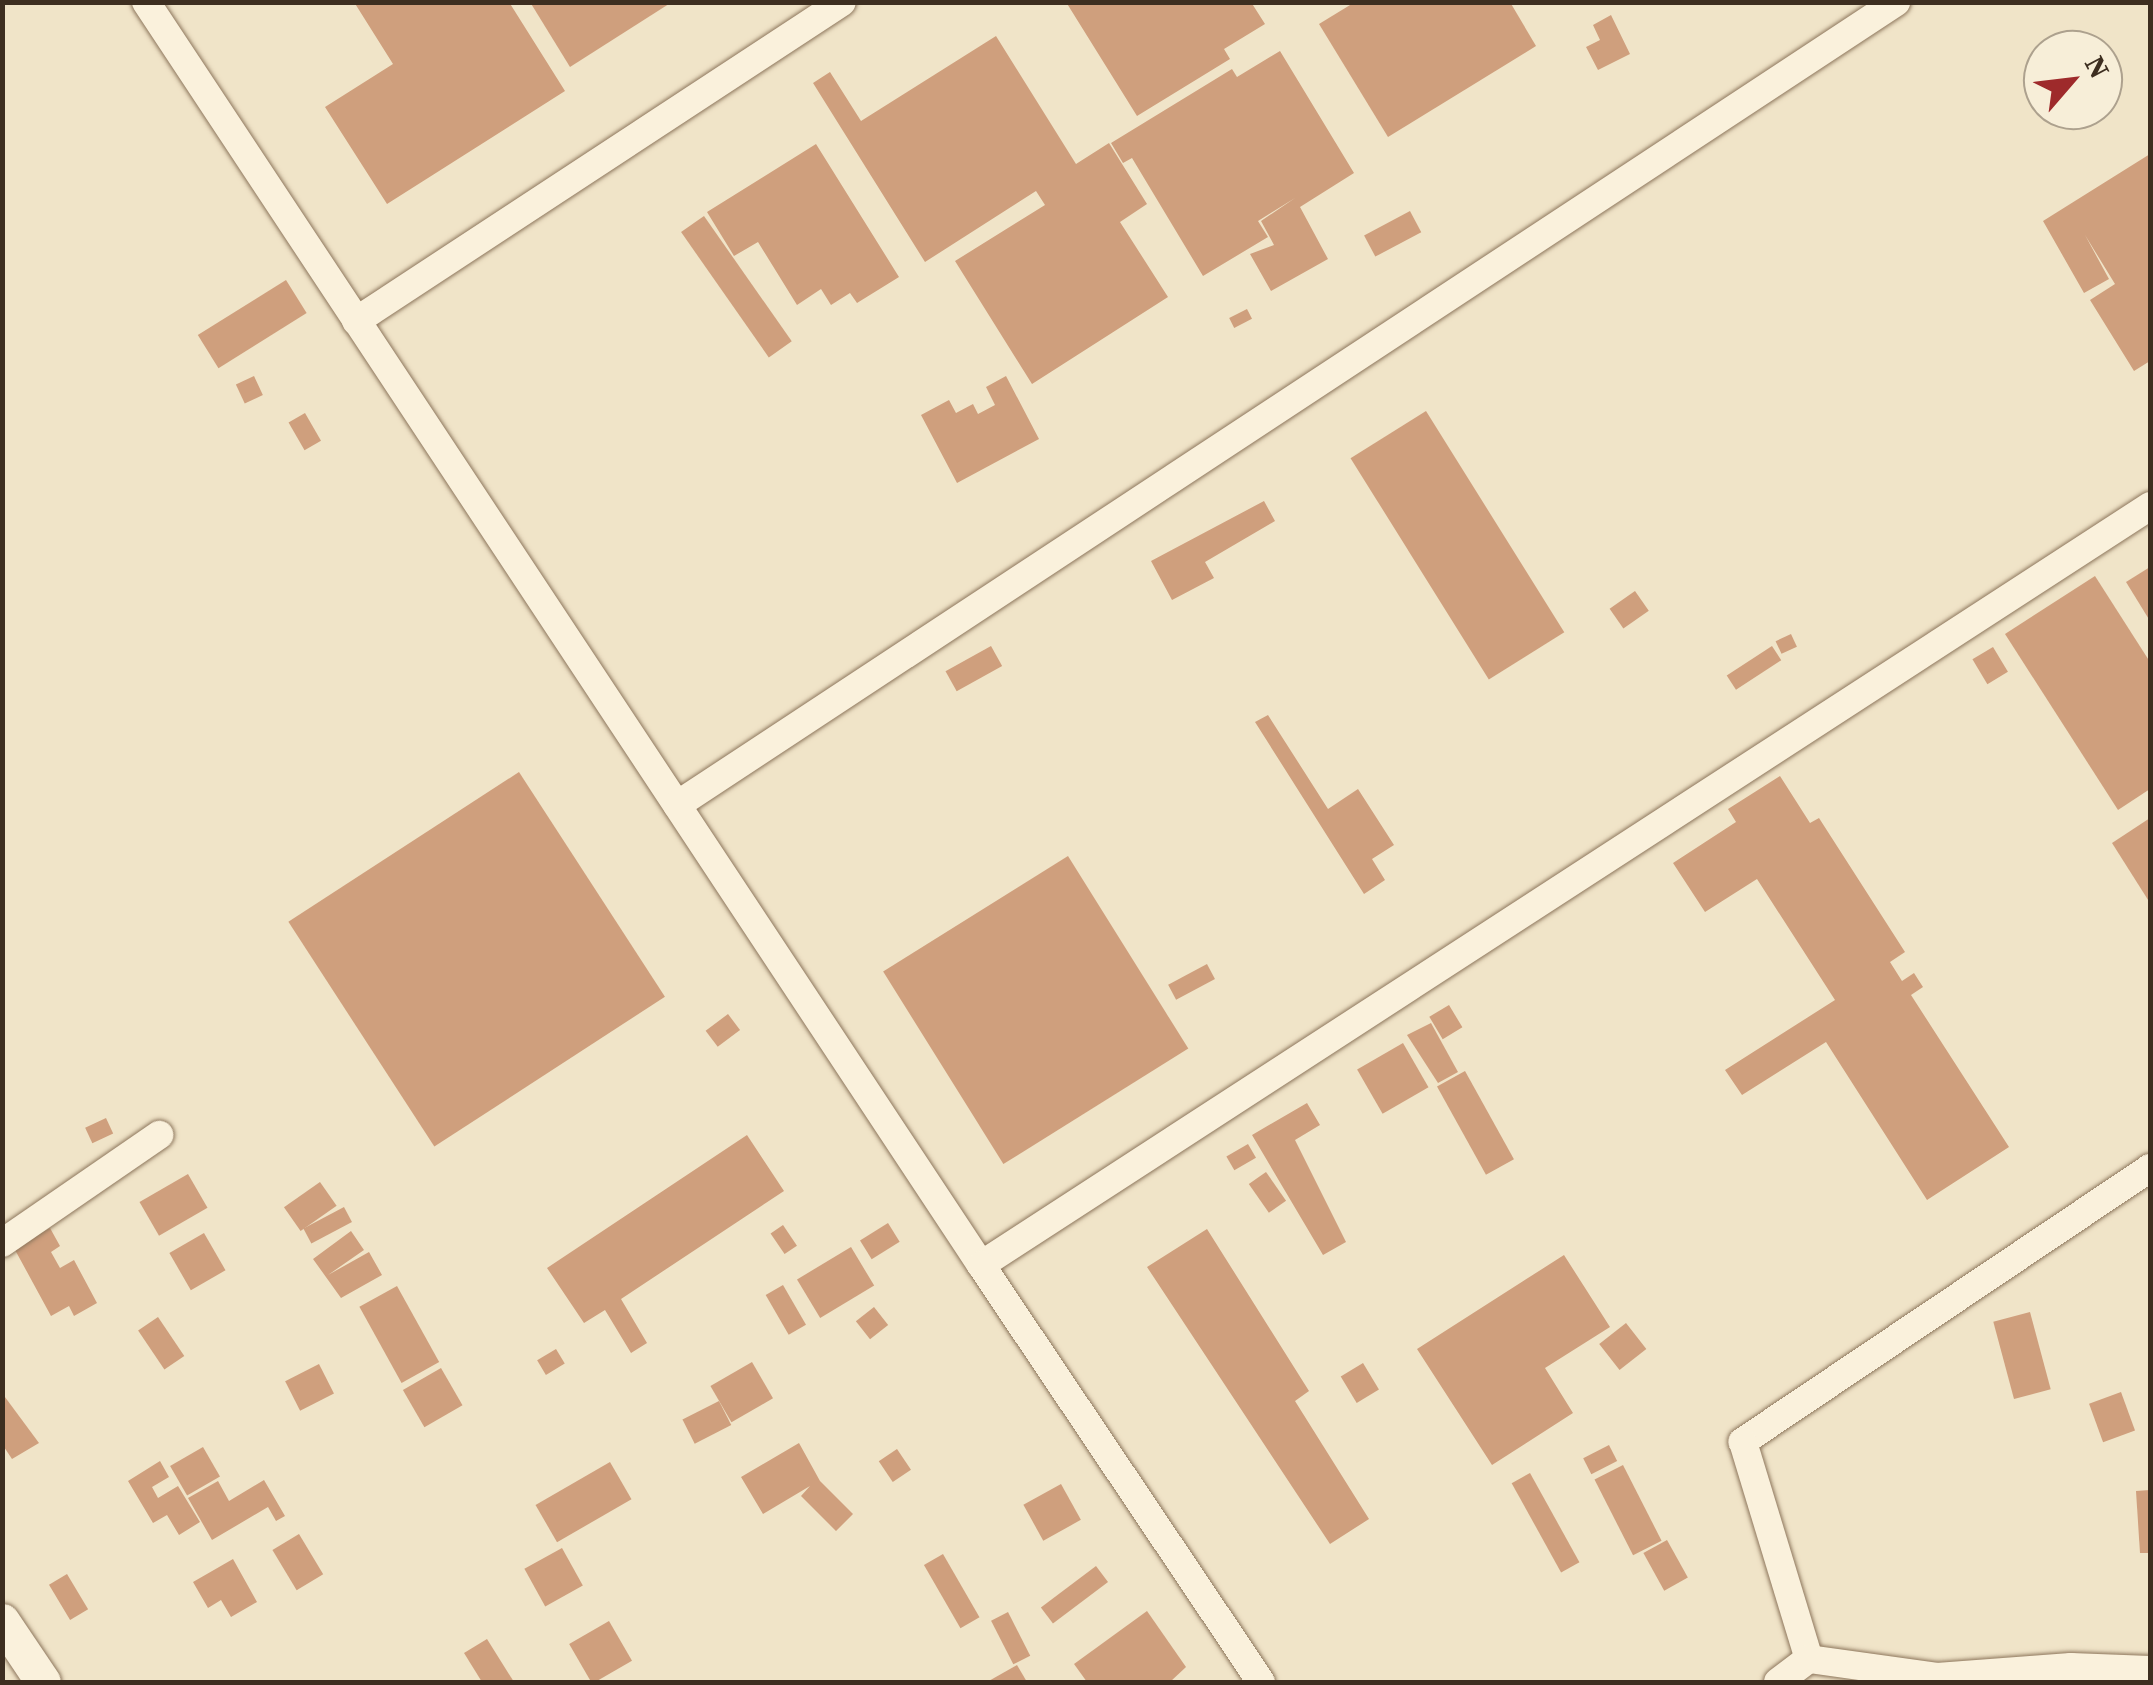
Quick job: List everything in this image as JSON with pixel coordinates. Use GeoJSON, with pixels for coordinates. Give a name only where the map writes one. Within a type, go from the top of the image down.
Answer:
{"type":"FeatureCollection","features":[{"type":"Feature","properties":{"kind":"street"},"geometry":{"type":"LineString","coordinates":[[146,2],[981,1266],[1261,1682]]}},
{"type":"Feature","properties":{"kind":"street"},"geometry":{"type":"LineString","coordinates":[[356,321],[842,2]]}},
{"type":"Feature","properties":{"kind":"street"},"geometry":{"type":"LineString","coordinates":[[677,806],[1896,2]]}},
{"type":"Feature","properties":{"kind":"street"},"geometry":{"type":"LineString","coordinates":[[981,1266],[2150,506]]}},
{"type":"Feature","properties":{"kind":"street"},"geometry":{"type":"LineString","coordinates":[[2,1242],[159,1135]]}},
{"type":"Feature","properties":{"kind":"street"},"geometry":{"type":"LineString","coordinates":[[1808,1659],[1744,1442],[2150,1168]]}},
{"type":"Feature","properties":{"kind":"street"},"geometry":{"type":"LineString","coordinates":[[2,1620],[43,1682]]}},
{"type":"Feature","properties":{"kind":"street"},"geometry":{"type":"LineString","coordinates":[[1778,1682],[1808,1659],[1936,1677],[2071,1667],[2150,1670]]}},
{"type":"Feature","properties":{"kind":"building"},"geometry":{"type":"Polygon","coordinates":[[[354,2],[509,2],[565,91],[387,204],[325,107],[393,64],[354,2]]]}},
{"type":"Feature","properties":{"kind":"building"},"geometry":{"type":"Polygon","coordinates":[[[530,2],[672,2],[570,67],[530,2]]]}},
{"type":"Feature","properties":{"kind":"building"},"geometry":{"type":"Polygon","coordinates":[[[1066,2],[1251,2],[1265,24],[1224,49],[1230,59],[1137,116],[1066,2]]]}},
{"type":"Feature","properties":{"kind":"building"},"geometry":{"type":"Polygon","coordinates":[[[1355,2],[1510,2],[1536,46],[1388,137],[1319,24],[1355,2]]]}},
{"type":"Feature","properties":{"kind":"building"},"geometry":{"type":"Polygon","coordinates":[[[1611,15],[1630,54],[1598,70],[1586,47],[1600,40],[1593,25],[1611,15]]]}},
{"type":"Feature","properties":{"kind":"building"},"geometry":{"type":"Polygon","coordinates":[[[996,36],[1076,164],[1109,143],[1147,204],[1120,222],[1168,297],[1032,384],[955,261],[1045,205],[1036,191],[925,262],[813,83],[830,72],[861,121],[996,36]]]}},
{"type":"Feature","properties":{"kind":"building"},"geometry":{"type":"Polygon","coordinates":[[[1280,51],[1354,173],[1300,207],[1328,259],[1271,291],[1250,254],[1274,245],[1261,221],[1295,198],[1258,221],[1268,237],[1203,276],[1132,158],[1123,163],[1111,143],[1232,69],[1237,77],[1280,51]]]}},
{"type":"Feature","properties":{"kind":"building"},"geometry":{"type":"Polygon","coordinates":[[[816,144],[899,277],[857,303],[850,293],[831,305],[821,289],[797,305],[758,242],[734,256],[707,212],[816,144]]]}},
{"type":"Feature","properties":{"kind":"building"},"geometry":{"type":"Polygon","coordinates":[[[2150,154],[2150,361],[2134,371],[2090,300],[2115,284],[2085,235],[2109,279],[2084,293],[2043,221],[2150,154]]]}},
{"type":"Feature","properties":{"kind":"building"},"geometry":{"type":"Polygon","coordinates":[[[1410,211],[1421,232],[1375,257],[1364,235],[1410,211]]]}},
{"type":"Feature","properties":{"kind":"building"},"geometry":{"type":"Polygon","coordinates":[[[704,216],[792,341],[769,357],[681,232],[704,216]]]}},
{"type":"Feature","properties":{"kind":"building"},"geometry":{"type":"Polygon","coordinates":[[[286,280],[307,313],[218,368],[198,335],[286,280]]]}},
{"type":"Feature","properties":{"kind":"building"},"geometry":{"type":"Polygon","coordinates":[[[1247,309],[1252,319],[1234,328],[1229,318],[1247,309]]]}},
{"type":"Feature","properties":{"kind":"building"},"geometry":{"type":"Polygon","coordinates":[[[254,376],[263,395],[245,403],[236,384],[254,376]]]}},
{"type":"Feature","properties":{"kind":"building"},"geometry":{"type":"Polygon","coordinates":[[[1006,376],[1039,439],[957,483],[921,415],[949,400],[956,413],[973,404],[978,414],[995,405],[986,387],[1006,376]]]}},
{"type":"Feature","properties":{"kind":"building"},"geometry":{"type":"Polygon","coordinates":[[[1426,411],[1564,632],[1489,680],[1351,458],[1426,411]]]}},
{"type":"Feature","properties":{"kind":"building"},"geometry":{"type":"Polygon","coordinates":[[[305,413],[321,441],[305,450],[289,422],[305,413]]]}},
{"type":"Feature","properties":{"kind":"building"},"geometry":{"type":"Polygon","coordinates":[[[1264,501],[1275,521],[1205,562],[1214,578],[1172,600],[1151,561],[1264,501]]]}},
{"type":"Feature","properties":{"kind":"building"},"geometry":{"type":"Polygon","coordinates":[[[2150,567],[2150,621],[2126,582],[2150,567]]]}},
{"type":"Feature","properties":{"kind":"building"},"geometry":{"type":"Polygon","coordinates":[[[2095,576],[2150,662],[2150,789],[2118,810],[2005,634],[2095,576]]]}},
{"type":"Feature","properties":{"kind":"building"},"geometry":{"type":"Polygon","coordinates":[[[1635,591],[1649,611],[1623,628],[1610,609],[1635,591]]]}},
{"type":"Feature","properties":{"kind":"building"},"geometry":{"type":"Polygon","coordinates":[[[1791,634],[1797,647],[1782,654],[1776,641],[1791,634]]]}},
{"type":"Feature","properties":{"kind":"building"},"geometry":{"type":"Polygon","coordinates":[[[991,646],[1002,666],[957,691],[946,671],[991,646]]]}},
{"type":"Feature","properties":{"kind":"building"},"geometry":{"type":"Polygon","coordinates":[[[1772,646],[1781,660],[1736,690],[1727,675],[1772,646]]]}},
{"type":"Feature","properties":{"kind":"building"},"geometry":{"type":"Polygon","coordinates":[[[1993,647],[2008,672],[1987,684],[1972,659],[1993,647]]]}},
{"type":"Feature","properties":{"kind":"building"},"geometry":{"type":"Polygon","coordinates":[[[1268,715],[1328,809],[1358,789],[1394,845],[1372,859],[1385,880],[1364,894],[1255,722],[1268,715]]]}},
{"type":"Feature","properties":{"kind":"building"},"geometry":{"type":"Polygon","coordinates":[[[519,772],[665,997],[434,1147],[288,922],[519,772]]]}},
{"type":"Feature","properties":{"kind":"building"},"geometry":{"type":"Polygon","coordinates":[[[1780,776],[1810,823],[1819,818],[1905,952],[1890,962],[1902,981],[1914,973],[1923,987],[1911,995],[2009,1147],[1927,1200],[1826,1042],[1742,1095],[1725,1070],[1835,1000],[1757,879],[1705,912],[1673,863],[1736,822],[1728,809],[1780,776]]]}},
{"type":"Feature","properties":{"kind":"building"},"geometry":{"type":"Polygon","coordinates":[[[2150,818],[2150,903],[2112,843],[2150,818]]]}},
{"type":"Feature","properties":{"kind":"building"},"geometry":{"type":"Polygon","coordinates":[[[1068,856],[1188,1049],[1003,1164],[883,972],[1068,856]]]}},
{"type":"Feature","properties":{"kind":"building"},"geometry":{"type":"Polygon","coordinates":[[[1207,964],[1215,979],[1176,1000],[1168,985],[1207,964]]]}},
{"type":"Feature","properties":{"kind":"building"},"geometry":{"type":"Polygon","coordinates":[[[1449,1005],[1462,1027],[1443,1039],[1429,1017],[1449,1005]]]}},
{"type":"Feature","properties":{"kind":"building"},"geometry":{"type":"Polygon","coordinates":[[[728,1014],[740,1030],[718,1047],[706,1031],[728,1014]]]}},
{"type":"Feature","properties":{"kind":"building"},"geometry":{"type":"Polygon","coordinates":[[[1431,1023],[1458,1072],[1438,1083],[1407,1035],[1431,1023]]]}},
{"type":"Feature","properties":{"kind":"building"},"geometry":{"type":"Polygon","coordinates":[[[1403,1043],[1428,1087],[1383,1114],[1357,1070],[1403,1043]]]}},
{"type":"Feature","properties":{"kind":"building"},"geometry":{"type":"Polygon","coordinates":[[[1465,1071],[1514,1159],[1486,1175],[1437,1087],[1465,1071]]]}},
{"type":"Feature","properties":{"kind":"building"},"geometry":{"type":"Polygon","coordinates":[[[1307,1103],[1320,1125],[1295,1140],[1346,1242],[1323,1255],[1252,1135],[1307,1103]]]}},
{"type":"Feature","properties":{"kind":"building"},"geometry":{"type":"Polygon","coordinates":[[[106,1118],[113,1133],[92,1143],[85,1128],[106,1118]]]}},
{"type":"Feature","properties":{"kind":"building"},"geometry":{"type":"Polygon","coordinates":[[[747,1135],[784,1191],[621,1299],[647,1343],[631,1353],[605,1310],[584,1323],[547,1268],[747,1135]]]}},
{"type":"Feature","properties":{"kind":"building"},"geometry":{"type":"Polygon","coordinates":[[[1248,1144],[1256,1158],[1234,1170],[1226,1156],[1248,1144]]]}},
{"type":"Feature","properties":{"kind":"building"},"geometry":{"type":"Polygon","coordinates":[[[1266,1172],[1286,1201],[1269,1213],[1249,1184],[1266,1172]]]}},
{"type":"Feature","properties":{"kind":"building"},"geometry":{"type":"Polygon","coordinates":[[[188,1174],[207,1208],[159,1236],[140,1202],[188,1174]]]}},
{"type":"Feature","properties":{"kind":"building"},"geometry":{"type":"Polygon","coordinates":[[[320,1182],[337,1206],[301,1231],[284,1207],[320,1182]]]}},
{"type":"Feature","properties":{"kind":"building"},"geometry":{"type":"Polygon","coordinates":[[[344,1207],[352,1222],[311,1244],[303,1229],[344,1207]]]}},
{"type":"Feature","properties":{"kind":"building"},"geometry":{"type":"Polygon","coordinates":[[[888,1223],[900,1242],[872,1259],[860,1240],[888,1223]]]}},
{"type":"Feature","properties":{"kind":"building"},"geometry":{"type":"Polygon","coordinates":[[[783,1225],[797,1246],[785,1254],[771,1233],[783,1225]]]}},
{"type":"Feature","properties":{"kind":"building"},"geometry":{"type":"Polygon","coordinates":[[[50,1228],[60,1246],[51,1252],[60,1268],[74,1260],[97,1303],[74,1316],[69,1306],[51,1316],[14,1248],[50,1228]]]}},
{"type":"Feature","properties":{"kind":"building"},"geometry":{"type":"Polygon","coordinates":[[[1207,1229],[1309,1391],[1295,1401],[1369,1519],[1330,1544],[1147,1267],[1207,1229]]]}},
{"type":"Feature","properties":{"kind":"building"},"geometry":{"type":"Polygon","coordinates":[[[351,1231],[364,1250],[328,1275],[369,1252],[382,1275],[341,1298],[313,1259],[351,1231]]]}},
{"type":"Feature","properties":{"kind":"building"},"geometry":{"type":"Polygon","coordinates":[[[204,1233],[226,1270],[191,1290],[169,1253],[204,1233]]]}},
{"type":"Feature","properties":{"kind":"building"},"geometry":{"type":"Polygon","coordinates":[[[851,1247],[874,1286],[820,1318],[797,1279],[851,1247]]]}},
{"type":"Feature","properties":{"kind":"building"},"geometry":{"type":"Polygon","coordinates":[[[1564,1255],[1610,1327],[1545,1368],[1573,1413],[1492,1465],[1417,1349],[1564,1255]]]}},
{"type":"Feature","properties":{"kind":"building"},"geometry":{"type":"Polygon","coordinates":[[[783,1285],[806,1325],[789,1335],[766,1295],[783,1285]]]}},
{"type":"Feature","properties":{"kind":"building"},"geometry":{"type":"Polygon","coordinates":[[[397,1286],[439,1362],[402,1383],[359,1307],[397,1286]]]}},
{"type":"Feature","properties":{"kind":"building"},"geometry":{"type":"Polygon","coordinates":[[[874,1307],[888,1325],[870,1339],[856,1321],[874,1307]]]}},
{"type":"Feature","properties":{"kind":"building"},"geometry":{"type":"Polygon","coordinates":[[[2030,1312],[2051,1389],[2014,1399],[1993,1322],[2030,1312]]]}},
{"type":"Feature","properties":{"kind":"building"},"geometry":{"type":"Polygon","coordinates":[[[158,1317],[184,1356],[164,1369],[138,1330],[158,1317]]]}},
{"type":"Feature","properties":{"kind":"building"},"geometry":{"type":"Polygon","coordinates":[[[1626,1323],[1646,1349],[1620,1370],[1599,1344],[1626,1323]]]}},
{"type":"Feature","properties":{"kind":"building"},"geometry":{"type":"Polygon","coordinates":[[[556,1349],[565,1364],[546,1375],[537,1360],[556,1349]]]}},
{"type":"Feature","properties":{"kind":"building"},"geometry":{"type":"Polygon","coordinates":[[[752,1362],[773,1398],[731,1422],[710,1386],[752,1362]]]}},
{"type":"Feature","properties":{"kind":"building"},"geometry":{"type":"Polygon","coordinates":[[[1363,1363],[1379,1390],[1357,1403],[1341,1376],[1363,1363]]]}},
{"type":"Feature","properties":{"kind":"building"},"geometry":{"type":"Polygon","coordinates":[[[319,1364],[334,1393],[300,1411],[285,1381],[319,1364]]]}},
{"type":"Feature","properties":{"kind":"building"},"geometry":{"type":"Polygon","coordinates":[[[441,1368],[462,1405],[424,1427],[403,1390],[441,1368]]]}},
{"type":"Feature","properties":{"kind":"building"},"geometry":{"type":"Polygon","coordinates":[[[2121,1392],[2135,1431],[2103,1442],[2089,1404],[2121,1392]]]}},
{"type":"Feature","properties":{"kind":"building"},"geometry":{"type":"Polygon","coordinates":[[[2,1393],[39,1443],[12,1459],[2,1444],[2,1393]]]}},
{"type":"Feature","properties":{"kind":"building"},"geometry":{"type":"Polygon","coordinates":[[[719,1401],[731,1425],[695,1444],[682,1420],[719,1401]]]}},
{"type":"Feature","properties":{"kind":"building"},"geometry":{"type":"Polygon","coordinates":[[[799,1443],[820,1481],[853,1514],[836,1531],[801,1496],[810,1486],[763,1514],[741,1477],[799,1443]]]}},
{"type":"Feature","properties":{"kind":"building"},"geometry":{"type":"Polygon","coordinates":[[[1609,1445],[1617,1461],[1591,1474],[1583,1458],[1609,1445]]]}},
{"type":"Feature","properties":{"kind":"building"},"geometry":{"type":"Polygon","coordinates":[[[203,1447],[220,1476],[187,1495],[170,1466],[203,1447]]]}},
{"type":"Feature","properties":{"kind":"building"},"geometry":{"type":"Polygon","coordinates":[[[897,1449],[911,1470],[893,1482],[879,1461],[897,1449]]]}},
{"type":"Feature","properties":{"kind":"building"},"geometry":{"type":"Polygon","coordinates":[[[160,1461],[169,1477],[152,1487],[158,1498],[178,1486],[200,1522],[179,1535],[167,1515],[153,1523],[128,1481],[160,1461]]]}},
{"type":"Feature","properties":{"kind":"building"},"geometry":{"type":"Polygon","coordinates":[[[610,1462],[632,1499],[557,1542],[536,1505],[610,1462]]]}},
{"type":"Feature","properties":{"kind":"building"},"geometry":{"type":"Polygon","coordinates":[[[1623,1465],[1662,1541],[1633,1555],[1594,1480],[1623,1465]]]}},
{"type":"Feature","properties":{"kind":"building"},"geometry":{"type":"Polygon","coordinates":[[[1530,1473],[1579,1562],[1561,1572],[1512,1483],[1530,1473]]]}},
{"type":"Feature","properties":{"kind":"building"},"geometry":{"type":"Polygon","coordinates":[[[264,1480],[285,1516],[276,1521],[268,1507],[212,1540],[188,1498],[218,1481],[229,1501],[264,1480]]]}},
{"type":"Feature","properties":{"kind":"building"},"geometry":{"type":"Polygon","coordinates":[[[1061,1484],[1081,1520],[1043,1541],[1023,1505],[1061,1484]]]}},
{"type":"Feature","properties":{"kind":"building"},"geometry":{"type":"Polygon","coordinates":[[[2150,1490],[2150,1553],[2140,1553],[2136,1491],[2150,1490]]]}},
{"type":"Feature","properties":{"kind":"building"},"geometry":{"type":"Polygon","coordinates":[[[299,1534],[323,1574],[297,1590],[272,1550],[299,1534]]]}},
{"type":"Feature","properties":{"kind":"building"},"geometry":{"type":"Polygon","coordinates":[[[1667,1540],[1688,1578],[1664,1591],[1643,1553],[1667,1540]]]}},
{"type":"Feature","properties":{"kind":"building"},"geometry":{"type":"Polygon","coordinates":[[[562,1548],[583,1586],[545,1606],[524,1569],[562,1548]]]}},
{"type":"Feature","properties":{"kind":"building"},"geometry":{"type":"Polygon","coordinates":[[[943,1554],[980,1617],[960,1628],[924,1565],[943,1554]]]}},
{"type":"Feature","properties":{"kind":"building"},"geometry":{"type":"Polygon","coordinates":[[[233,1559],[257,1602],[231,1617],[221,1600],[208,1608],[193,1582],[233,1559]]]}},
{"type":"Feature","properties":{"kind":"building"},"geometry":{"type":"Polygon","coordinates":[[[1096,1566],[1108,1582],[1053,1623],[1041,1608],[1096,1566]]]}},
{"type":"Feature","properties":{"kind":"building"},"geometry":{"type":"Polygon","coordinates":[[[67,1574],[88,1609],[70,1620],[49,1585],[67,1574]]]}},
{"type":"Feature","properties":{"kind":"building"},"geometry":{"type":"Polygon","coordinates":[[[1147,1611],[1186,1667],[1170,1682],[1087,1682],[1074,1664],[1147,1611]]]}},
{"type":"Feature","properties":{"kind":"building"},"geometry":{"type":"Polygon","coordinates":[[[1008,1612],[1030,1656],[1013,1664],[991,1621],[1008,1612]]]}},
{"type":"Feature","properties":{"kind":"building"},"geometry":{"type":"Polygon","coordinates":[[[609,1621],[632,1661],[591,1682],[569,1644],[609,1621]]]}},
{"type":"Feature","properties":{"kind":"building"},"geometry":{"type":"Polygon","coordinates":[[[487,1639],[514,1682],[482,1682],[464,1653],[487,1639]]]}},
{"type":"Feature","properties":{"kind":"building"},"geometry":{"type":"Polygon","coordinates":[[[1017,1665],[1027,1682],[987,1682],[1017,1665]]]}}]}
